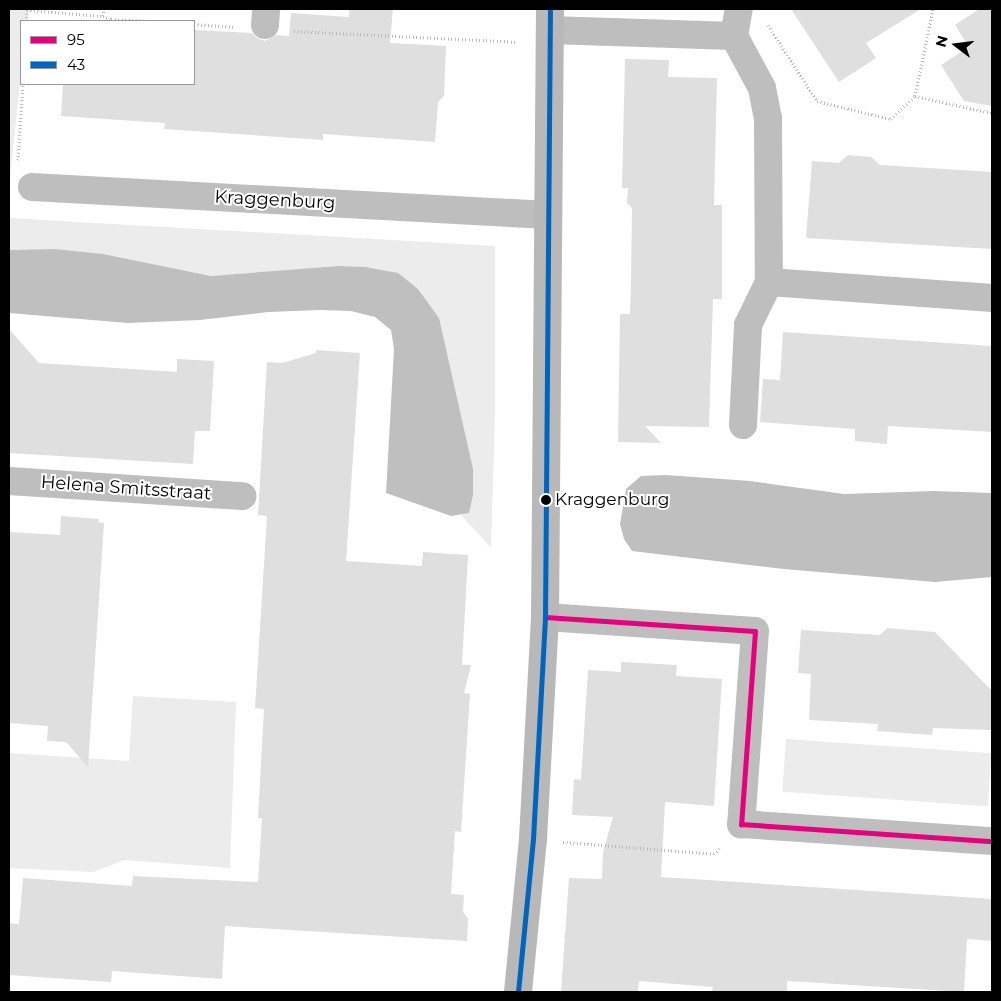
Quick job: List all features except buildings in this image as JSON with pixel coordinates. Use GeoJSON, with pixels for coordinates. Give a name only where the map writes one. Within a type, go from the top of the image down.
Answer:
{"type":"FeatureCollection","features":[{"type":"Feature","properties":{"kind":"street"},"geometry":{"type":"LineString","coordinates":[[739,9],[734,36],[762,88],[768,118],[769,282],[748,325],[743,425]]}},
{"type":"Feature","properties":{"kind":"street"},"geometry":{"type":"LineString","coordinates":[[518,992],[533,839],[545,617],[550,28],[734,36]]}},
{"type":"Feature","properties":{"kind":"street","name":"Kraggenburg"},"geometry":{"type":"LineString","coordinates":[[25,177],[548,215]]}},
{"type":"Feature","properties":{"kind":"street"},"geometry":{"type":"LineString","coordinates":[[769,282],[992,298]]}},
{"type":"Feature","properties":{"kind":"street","name":"Helena Smitsstraat"},"geometry":{"type":"LineString","coordinates":[[9,481],[243,496]]}},
{"type":"Feature","properties":{"kind":"street"},"geometry":{"type":"LineString","coordinates":[[545,617],[755,631],[742,824],[992,841]]}},
{"type":"Feature","properties":{"kind":"path"},"geometry":{"type":"LineString","coordinates":[[103,16],[104,9]]}},
{"type":"Feature","properties":{"kind":"path"},"geometry":{"type":"LineString","coordinates":[[767,24],[817,101],[891,119],[915,96],[933,9]]}},
{"type":"Feature","properties":{"kind":"path"},"geometry":{"type":"LineString","coordinates":[[26,20],[27,10],[130,20]]}},
{"type":"Feature","properties":{"kind":"path"},"geometry":{"type":"LineString","coordinates":[[272,21],[550,28]]}},
{"type":"Feature","properties":{"kind":"path"},"geometry":{"type":"LineString","coordinates":[[195,24],[239,27]]}},
{"type":"Feature","properties":{"kind":"path"},"geometry":{"type":"LineString","coordinates":[[23,85],[25,177]]}},
{"type":"Feature","properties":{"kind":"path"},"geometry":{"type":"LineString","coordinates":[[915,96],[992,113]]}},
{"type":"Feature","properties":{"kind":"path"},"geometry":{"type":"LineString","coordinates":[[533,839],[714,854],[742,824]]}},
{"type":"Feature","properties":{"kind":"shaded area"},"geometry":{"type":"Polygon","coordinates":[[[9,9],[29,9],[28,20],[20,20],[20,83],[9,188],[9,9]]]}},
{"type":"Feature","properties":{"kind":"shaded area"},"geometry":{"type":"Polygon","coordinates":[[[9,218],[495,246],[495,415],[491,548],[461,515],[469,513],[365,267],[338,266],[211,276],[103,254],[55,249],[9,250],[9,218]]]}},
{"type":"Feature","properties":{"kind":"shaded area"},"geometry":{"type":"Polygon","coordinates":[[[55,249],[103,254],[211,276],[338,266],[365,267],[398,273],[418,289],[439,318],[473,469],[473,495],[469,513],[451,516],[386,493],[394,349],[391,330],[375,317],[351,311],[320,310],[268,312],[200,320],[128,323],[9,313],[9,250],[55,249]]]}},
{"type":"Feature","properties":{"kind":"shaded area"},"geometry":{"type":"Polygon","coordinates":[[[665,475],[750,481],[844,494],[934,491],[992,493],[992,577],[935,582],[784,569],[632,551],[624,539],[620,524],[626,489],[641,476],[665,475]]]}},
{"type":"Feature","properties":{"kind":"shaded area"},"geometry":{"type":"Polygon","coordinates":[[[133,696],[236,702],[230,868],[125,860],[93,872],[9,868],[9,753],[129,761],[133,696]]]}},
{"type":"Feature","properties":{"kind":"shaded area"},"geometry":{"type":"Polygon","coordinates":[[[786,739],[991,753],[988,806],[782,792],[786,739]]]}},
{"type":"Feature","properties":{"kind":"transit line","name":"43"},"geometry":{"type":"LineString","coordinates":[[518,992],[533,839],[545,617],[550,9]]}},
{"type":"Feature","properties":{"kind":"transit line","name":"95"},"geometry":{"type":"LineString","coordinates":[[545,617],[755,631],[741,824],[992,841]]}},
{"type":"Feature","properties":{"kind":"place","name":"Kraggenburg"},"geometry":{"type":"Point","coordinates":[546,500]}}]}
